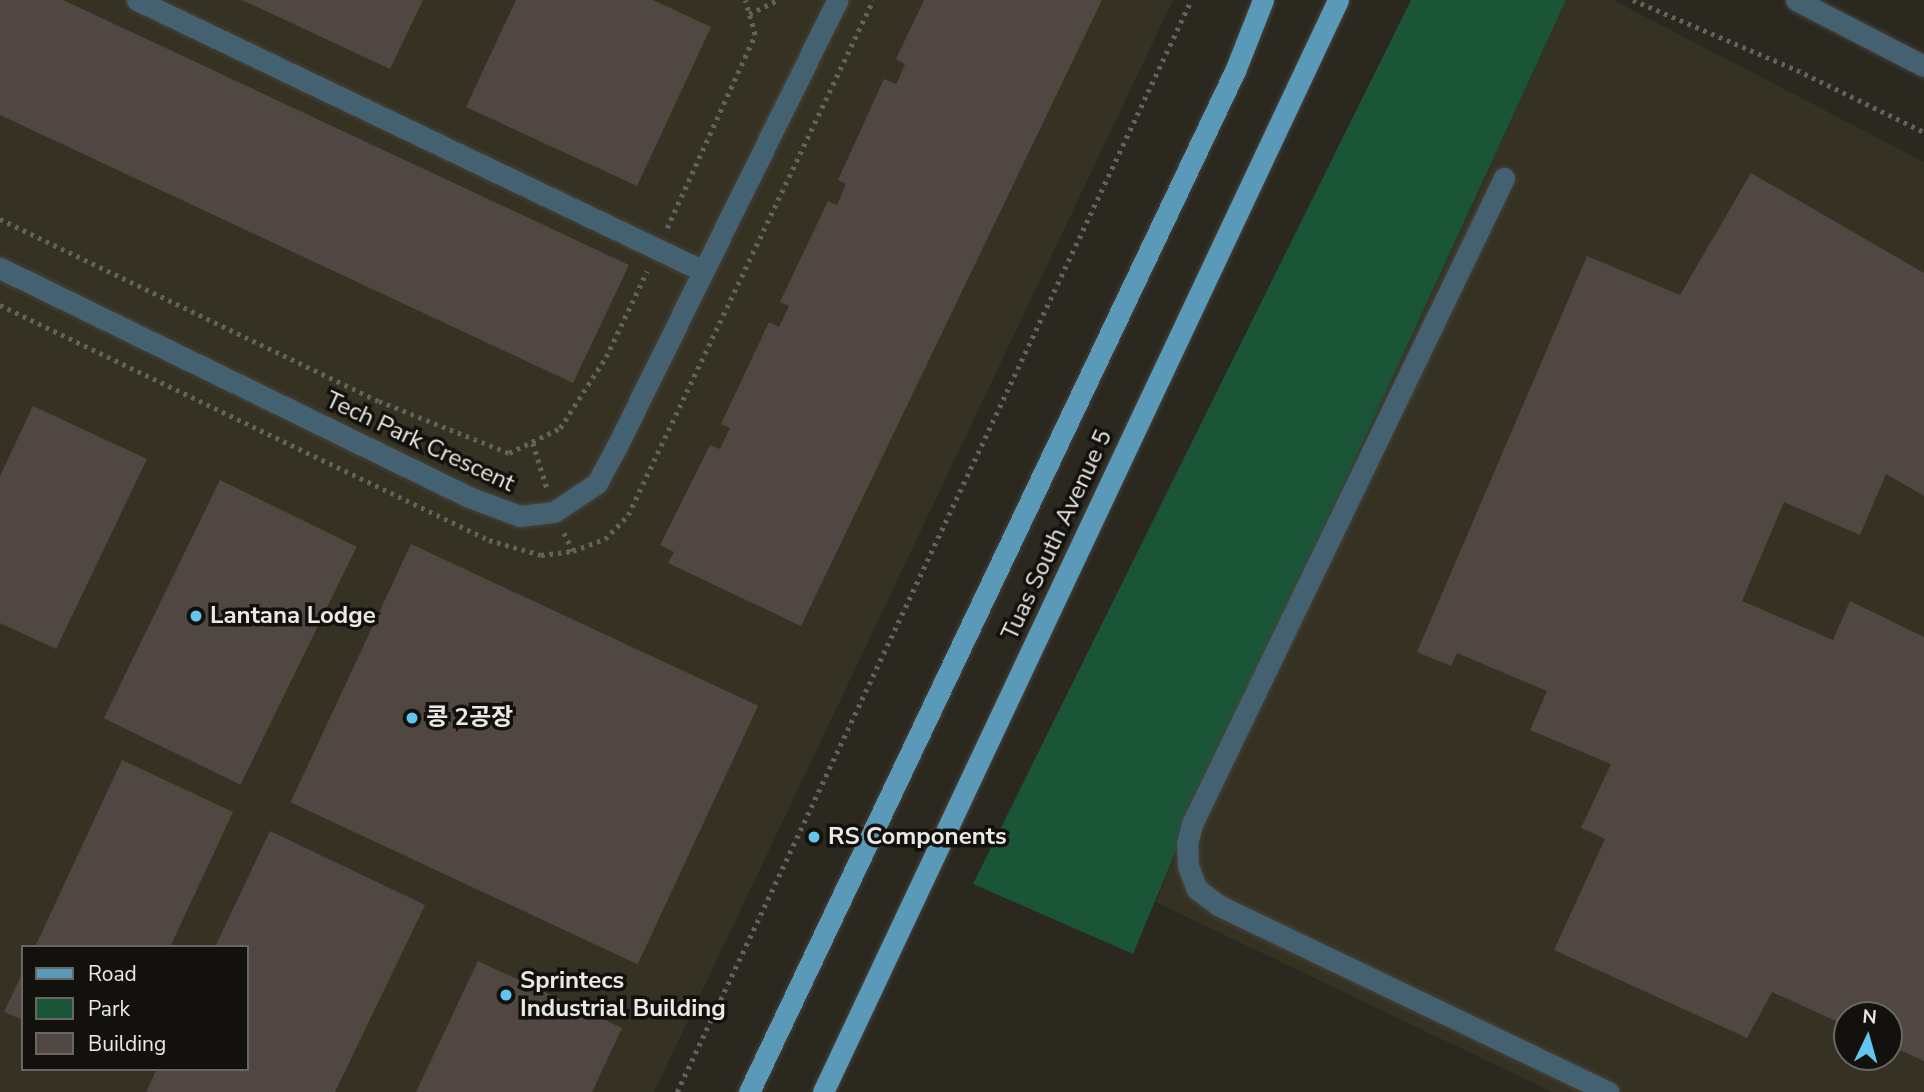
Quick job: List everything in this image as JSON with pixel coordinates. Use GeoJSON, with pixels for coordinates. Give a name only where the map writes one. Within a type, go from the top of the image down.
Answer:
{"type":"FeatureCollection","features":[{"type":"Feature","properties":{"kind":"main road","name":"Tuas South Avenue 5"},"geometry":{"type":"LineString","coordinates":[[749,1092],[1235,71],[1263,0]]}},
{"type":"Feature","properties":{"kind":"main road","name":"Tuas South Avenue 5"},"geometry":{"type":"LineString","coordinates":[[823,1092],[1338,0]]}},
{"type":"Feature","properties":{"kind":"street"},"geometry":{"type":"LineString","coordinates":[[137,0],[701,270]]}},
{"type":"Feature","properties":{"kind":"street","name":"Tech Park Crescent"},"geometry":{"type":"LineString","coordinates":[[0,268],[468,497],[520,516],[555,512],[597,483],[837,0]]}},
{"type":"Feature","properties":{"kind":"street"},"geometry":{"type":"LineString","coordinates":[[1796,0],[1924,66]]}},
{"type":"Feature","properties":{"kind":"street"},"geometry":{"type":"LineString","coordinates":[[1504,178],[1192,824],[1187,844],[1188,866],[1197,889],[1218,905],[1609,1092]]}},
{"type":"Feature","properties":{"kind":"path"},"geometry":{"type":"LineString","coordinates":[[0,219],[379,401],[509,453],[560,428],[606,357],[658,250],[755,36],[745,0]]}},
{"type":"Feature","properties":{"kind":"path"},"geometry":{"type":"LineString","coordinates":[[749,15],[778,0]]}},
{"type":"Feature","properties":{"kind":"path"},"geometry":{"type":"LineString","coordinates":[[0,305],[489,540],[541,555],[573,551],[605,539],[628,514],[873,0]]}},
{"type":"Feature","properties":{"kind":"path"},"geometry":{"type":"LineString","coordinates":[[677,1092],[1191,0]]}},
{"type":"Feature","properties":{"kind":"path"},"geometry":{"type":"LineString","coordinates":[[1633,0],[1797,70],[1924,132]]}},
{"type":"Feature","properties":{"kind":"shaded area"},"geometry":{"type":"Polygon","coordinates":[[[0,0],[1173,0],[654,1092],[0,1092],[0,0]]]}},
{"type":"Feature","properties":{"kind":"shaded area"},"geometry":{"type":"Polygon","coordinates":[[[1566,0],[1613,0],[1924,162],[1924,1092],[1552,1092],[1156,902],[1185,829],[1566,0]]]}},
{"type":"Feature","properties":{"kind":"green space"},"geometry":{"type":"Polygon","coordinates":[[[1411,0],[1566,0],[1185,829],[1133,954],[973,884],[1411,0]]]}},
{"type":"Feature","properties":{"kind":"building"},"geometry":{"type":"Polygon","coordinates":[[[0,0],[63,0],[629,265],[573,383],[0,115],[0,0]]]}},
{"type":"Feature","properties":{"kind":"building"},"geometry":{"type":"Polygon","coordinates":[[[242,0],[423,0],[390,69],[242,0]]]}},
{"type":"Feature","properties":{"kind":"building"},"geometry":{"type":"Polygon","coordinates":[[[516,0],[653,0],[711,27],[637,186],[466,107],[516,0]]]}},
{"type":"Feature","properties":{"kind":"building"},"geometry":{"type":"Polygon","coordinates":[[[924,0],[1102,0],[801,626],[668,563],[674,552],[660,545],[710,445],[720,449],[730,428],[721,424],[769,322],[779,327],[789,306],[780,302],[828,201],[837,205],[846,184],[838,180],[884,79],[896,84],[899,78],[905,64],[896,59],[924,0]]]}},
{"type":"Feature","properties":{"kind":"building"},"geometry":{"type":"Polygon","coordinates":[[[1751,173],[1924,273],[1924,496],[1886,474],[1860,535],[1784,502],[1742,601],[1833,640],[1850,601],[1924,637],[1924,1061],[1903,1051],[1903,1001],[1833,1001],[1833,1020],[1772,992],[1747,1038],[1554,950],[1605,839],[1581,828],[1611,764],[1530,730],[1547,691],[1457,653],[1451,666],[1417,652],[1587,256],[1680,295],[1751,173]]]}},
{"type":"Feature","properties":{"kind":"building"},"geometry":{"type":"Polygon","coordinates":[[[33,406],[147,459],[56,649],[0,623],[0,476],[33,406]]]}},
{"type":"Feature","properties":{"kind":"building"},"geometry":{"type":"Polygon","coordinates":[[[220,480],[357,547],[240,785],[104,718],[220,480]]]}},
{"type":"Feature","properties":{"kind":"building"},"geometry":{"type":"Polygon","coordinates":[[[411,544],[758,706],[638,964],[291,802],[411,544]]]}},
{"type":"Feature","properties":{"kind":"building"},"geometry":{"type":"Polygon","coordinates":[[[122,760],[233,812],[171,945],[36,945],[122,760]]]}},
{"type":"Feature","properties":{"kind":"building"},"geometry":{"type":"Polygon","coordinates":[[[270,831],[425,905],[335,1092],[146,1092],[156,1071],[248,1071],[248,945],[216,945],[270,831]]]}},
{"type":"Feature","properties":{"kind":"building","name":"Sprintecs Industrial Building"},"geometry":{"type":"Polygon","coordinates":[[[478,961],[622,1028],[592,1092],[416,1092],[478,961]]]}},
{"type":"Feature","properties":{"kind":"building"},"geometry":{"type":"Polygon","coordinates":[[[21,976],[21,1019],[4,1012],[21,976]]]}},
{"type":"Feature","properties":{"kind":"place","name":"Lantana Lodge"},"geometry":{"type":"Point","coordinates":[196,616]}},
{"type":"Feature","properties":{"kind":"place","name":"콩 2공장"},"geometry":{"type":"Point","coordinates":[412,718]}},
{"type":"Feature","properties":{"kind":"place","name":"RS Components"},"geometry":{"type":"Point","coordinates":[814,837]}},
{"type":"Feature","properties":{"kind":"place","name":"Sprintecs Industrial Building"},"geometry":{"type":"Point","coordinates":[506,995]}}]}
